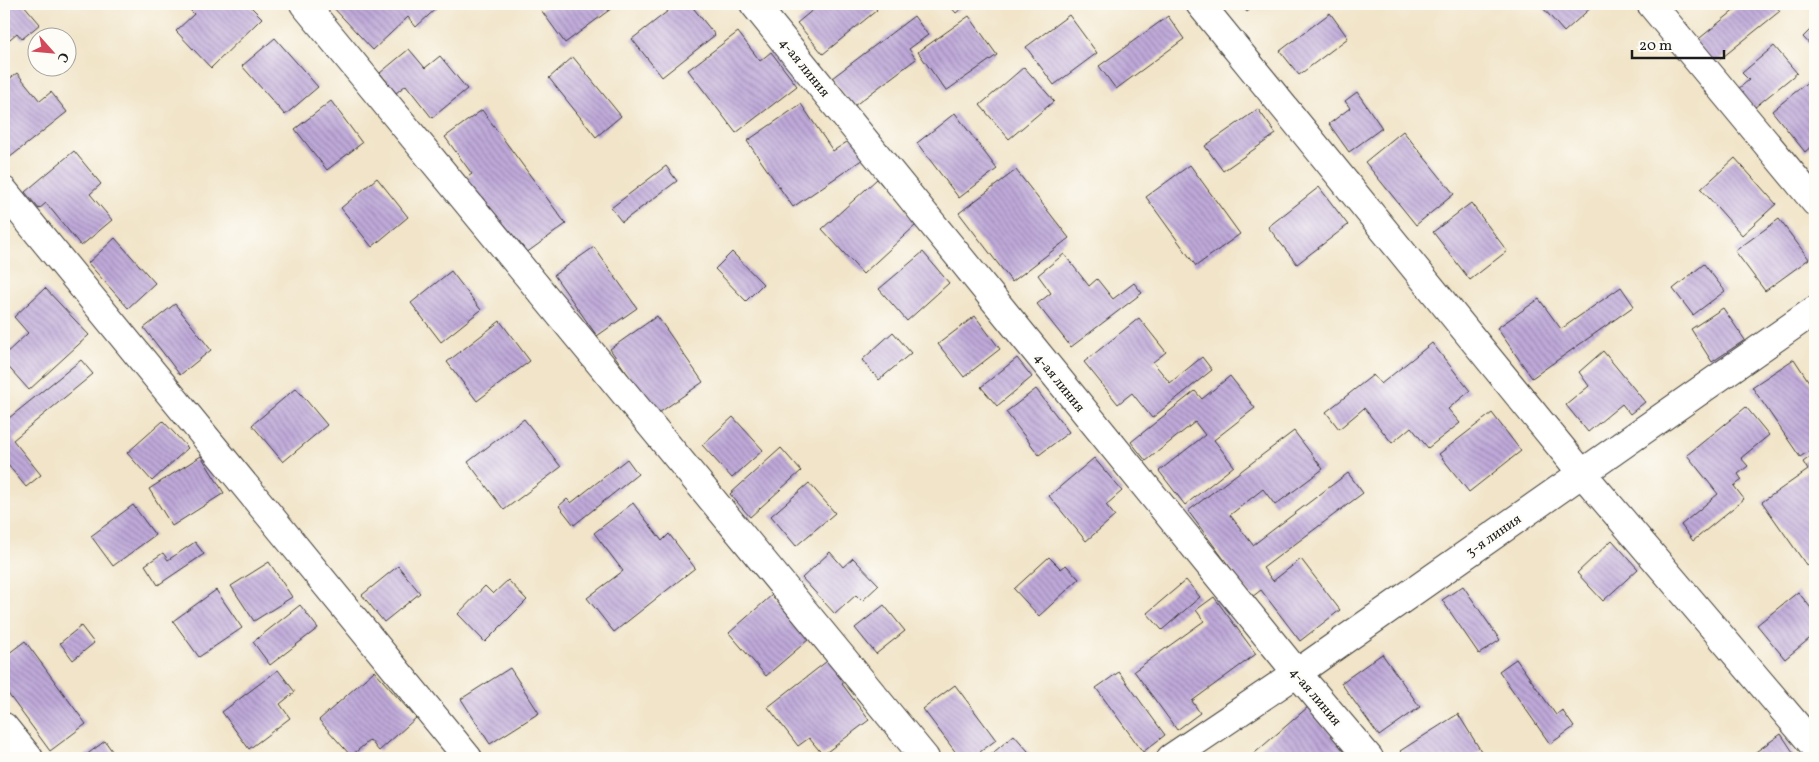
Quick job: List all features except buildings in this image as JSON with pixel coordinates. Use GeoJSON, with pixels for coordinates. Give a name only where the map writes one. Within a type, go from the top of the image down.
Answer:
{"type":"FeatureCollection","features":[{"type":"Feature","properties":{"kind":"street"},"geometry":{"type":"LineString","coordinates":[[304,4],[925,758]]}},
{"type":"Feature","properties":{"kind":"street","name":"4-ая линия"},"geometry":{"type":"LineString","coordinates":[[754,4],[1297,673],[1369,758]]}},
{"type":"Feature","properties":{"kind":"street"},"geometry":{"type":"LineString","coordinates":[[1200,4],[1582,472],[1815,747]]}},
{"type":"Feature","properties":{"kind":"street"},"geometry":{"type":"LineString","coordinates":[[1651,4],[1815,202]]}},
{"type":"Feature","properties":{"kind":"street"},"geometry":{"type":"LineString","coordinates":[[4,191],[468,758]]}},
{"type":"Feature","properties":{"kind":"street","name":"3-я линия"},"geometry":{"type":"LineString","coordinates":[[1171,758],[1297,673],[1815,310]]}},
{"type":"Feature","properties":{"kind":"street"},"geometry":{"type":"LineString","coordinates":[[4,728],[29,758]]}}]}
